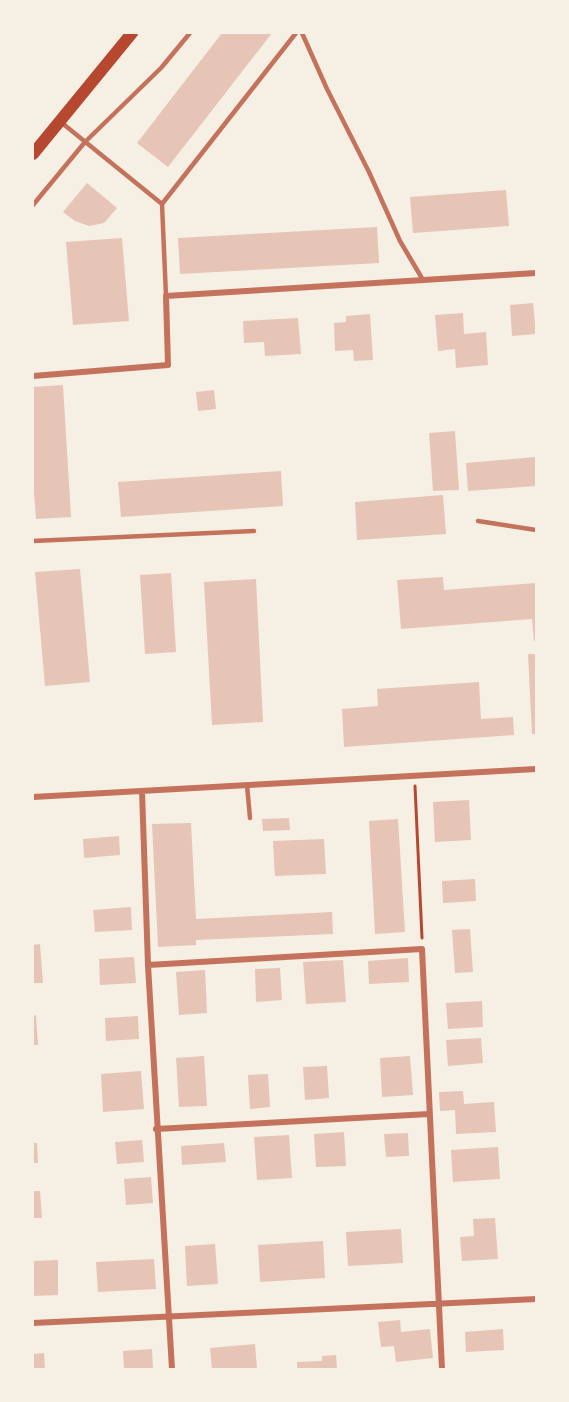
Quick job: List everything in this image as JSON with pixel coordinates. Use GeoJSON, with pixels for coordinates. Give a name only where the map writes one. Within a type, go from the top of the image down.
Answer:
{"type":"FeatureCollection","features":[{"type":"Feature","properties":{"kind":"main road"},"geometry":{"type":"LineString","coordinates":[[33,154],[132,33]]}},
{"type":"Feature","properties":{"kind":"street"},"geometry":{"type":"LineString","coordinates":[[33,376],[168,365],[166,296],[536,273]]}},
{"type":"Feature","properties":{"kind":"street"},"geometry":{"type":"LineString","coordinates":[[33,797],[536,769]]}},
{"type":"Feature","properties":{"kind":"street"},"geometry":{"type":"LineString","coordinates":[[142,791],[156,1129],[172,1369]]}},
{"type":"Feature","properties":{"kind":"street"},"geometry":{"type":"LineString","coordinates":[[148,965],[422,949],[442,1369]]}},
{"type":"Feature","properties":{"kind":"street"},"geometry":{"type":"LineString","coordinates":[[156,1129],[429,1114]]}},
{"type":"Feature","properties":{"kind":"street"},"geometry":{"type":"LineString","coordinates":[[33,1323],[536,1299]]}},
{"type":"Feature","properties":{"kind":"lane"},"geometry":{"type":"LineString","coordinates":[[33,205],[85,142],[162,68],[190,33]]}},
{"type":"Feature","properties":{"kind":"lane"},"geometry":{"type":"LineString","coordinates":[[166,296],[162,204],[296,33]]}},
{"type":"Feature","properties":{"kind":"lane"},"geometry":{"type":"LineString","coordinates":[[302,33],[400,241],[423,280]]}},
{"type":"Feature","properties":{"kind":"lane"},"geometry":{"type":"LineString","coordinates":[[60,122],[162,204]]}},
{"type":"Feature","properties":{"kind":"lane"},"geometry":{"type":"LineString","coordinates":[[478,521],[536,530]]}},
{"type":"Feature","properties":{"kind":"lane"},"geometry":{"type":"LineString","coordinates":[[33,541],[254,531]]}},
{"type":"Feature","properties":{"kind":"lane"},"geometry":{"type":"LineString","coordinates":[[248,785],[250,818]]}},
{"type":"Feature","properties":{"kind":"path"},"geometry":{"type":"LineString","coordinates":[[414,776],[422,949]]}},
{"type":"Feature","properties":{"kind":"building"},"geometry":{"type":"Polygon","coordinates":[[[222,33],[272,33],[168,167],[137,143],[222,33]]]}},
{"type":"Feature","properties":{"kind":"building"},"geometry":{"type":"Polygon","coordinates":[[[87,183],[117,208],[104,223],[89,226],[75,221],[63,212],[87,183]]]}},
{"type":"Feature","properties":{"kind":"building"},"geometry":{"type":"Polygon","coordinates":[[[506,190],[509,226],[413,233],[410,197],[506,190]]]}},
{"type":"Feature","properties":{"kind":"building"},"geometry":{"type":"Polygon","coordinates":[[[377,227],[379,263],[180,274],[178,238],[377,227]]]}},
{"type":"Feature","properties":{"kind":"building"},"geometry":{"type":"Polygon","coordinates":[[[122,238],[129,321],[73,325],[66,242],[122,238]]]}},
{"type":"Feature","properties":{"kind":"building"},"geometry":{"type":"Polygon","coordinates":[[[533,303],[536,334],[512,336],[510,305],[533,303]]]}},
{"type":"Feature","properties":{"kind":"building"},"geometry":{"type":"Polygon","coordinates":[[[463,313],[464,334],[486,332],[488,365],[456,368],[455,349],[438,351],[435,315],[463,313]]]}},
{"type":"Feature","properties":{"kind":"building"},"geometry":{"type":"Polygon","coordinates":[[[370,314],[373,360],[354,361],[353,350],[335,351],[334,323],[346,322],[346,316],[370,314]]]}},
{"type":"Feature","properties":{"kind":"building"},"geometry":{"type":"Polygon","coordinates":[[[298,318],[301,354],[265,356],[264,342],[244,343],[243,321],[298,318]]]}},
{"type":"Feature","properties":{"kind":"building"},"geometry":{"type":"Polygon","coordinates":[[[63,385],[71,517],[36,519],[33,479],[33,387],[63,385]]]}},
{"type":"Feature","properties":{"kind":"building"},"geometry":{"type":"Polygon","coordinates":[[[214,390],[216,409],[198,411],[196,392],[214,390]]]}},
{"type":"Feature","properties":{"kind":"building"},"geometry":{"type":"Polygon","coordinates":[[[455,431],[459,490],[433,491],[429,433],[455,431]]]}},
{"type":"Feature","properties":{"kind":"building"},"geometry":{"type":"Polygon","coordinates":[[[536,457],[536,486],[468,491],[466,463],[536,457]]]}},
{"type":"Feature","properties":{"kind":"building"},"geometry":{"type":"Polygon","coordinates":[[[281,471],[283,506],[121,517],[118,482],[281,471]]]}},
{"type":"Feature","properties":{"kind":"building"},"geometry":{"type":"Polygon","coordinates":[[[443,495],[446,534],[357,540],[355,502],[443,495]]]}},
{"type":"Feature","properties":{"kind":"building"},"geometry":{"type":"Polygon","coordinates":[[[80,569],[90,682],[45,686],[35,572],[80,569]]]}},
{"type":"Feature","properties":{"kind":"building"},"geometry":{"type":"Polygon","coordinates":[[[171,573],[176,652],[145,654],[140,575],[171,573]]]}},
{"type":"Feature","properties":{"kind":"building"},"geometry":{"type":"Polygon","coordinates":[[[443,577],[444,590],[536,583],[536,640],[534,641],[532,619],[401,629],[397,580],[443,577]]]}},
{"type":"Feature","properties":{"kind":"building"},"geometry":{"type":"Polygon","coordinates":[[[256,579],[263,722],[212,725],[204,582],[256,579]]]}},
{"type":"Feature","properties":{"kind":"building"},"geometry":{"type":"Polygon","coordinates":[[[528,654],[536,654],[536,734],[532,734],[528,654]]]}},
{"type":"Feature","properties":{"kind":"building"},"geometry":{"type":"Polygon","coordinates":[[[479,682],[481,719],[513,717],[514,735],[344,747],[342,709],[378,706],[377,689],[479,682]]]}},
{"type":"Feature","properties":{"kind":"building"},"geometry":{"type":"Polygon","coordinates":[[[469,800],[471,840],[435,842],[433,802],[469,800]]]}},
{"type":"Feature","properties":{"kind":"building"},"geometry":{"type":"Polygon","coordinates":[[[289,818],[290,830],[263,831],[262,819],[289,818]]]}},
{"type":"Feature","properties":{"kind":"building"},"geometry":{"type":"Polygon","coordinates":[[[398,819],[405,932],[375,934],[369,821],[398,819]]]}},
{"type":"Feature","properties":{"kind":"building"},"geometry":{"type":"Polygon","coordinates":[[[191,823],[196,919],[332,912],[333,934],[196,940],[196,945],[158,947],[152,824],[191,823]]]}},
{"type":"Feature","properties":{"kind":"building"},"geometry":{"type":"Polygon","coordinates":[[[119,836],[120,855],[84,858],[83,839],[119,836]]]}},
{"type":"Feature","properties":{"kind":"building"},"geometry":{"type":"Polygon","coordinates":[[[324,839],[326,874],[275,876],[273,841],[324,839]]]}},
{"type":"Feature","properties":{"kind":"building"},"geometry":{"type":"Polygon","coordinates":[[[475,879],[476,901],[443,903],[442,881],[475,879]]]}},
{"type":"Feature","properties":{"kind":"building"},"geometry":{"type":"Polygon","coordinates":[[[131,907],[132,930],[95,932],[93,910],[131,907]]]}},
{"type":"Feature","properties":{"kind":"building"},"geometry":{"type":"Polygon","coordinates":[[[470,929],[473,972],[455,973],[452,930],[470,929]]]}},
{"type":"Feature","properties":{"kind":"building"},"geometry":{"type":"Polygon","coordinates":[[[40,944],[43,983],[33,983],[33,945],[40,944]]]}},
{"type":"Feature","properties":{"kind":"building"},"geometry":{"type":"Polygon","coordinates":[[[134,957],[136,983],[100,985],[99,959],[134,957]]]}},
{"type":"Feature","properties":{"kind":"building"},"geometry":{"type":"Polygon","coordinates":[[[408,958],[409,982],[369,984],[368,961],[408,958]]]}},
{"type":"Feature","properties":{"kind":"building"},"geometry":{"type":"Polygon","coordinates":[[[343,960],[346,1002],[306,1004],[303,962],[343,960]]]}},
{"type":"Feature","properties":{"kind":"building"},"geometry":{"type":"Polygon","coordinates":[[[280,968],[282,1000],[256,1002],[255,969],[280,968]]]}},
{"type":"Feature","properties":{"kind":"building"},"geometry":{"type":"Polygon","coordinates":[[[205,970],[207,1013],[179,1015],[176,972],[205,970]]]}},
{"type":"Feature","properties":{"kind":"building"},"geometry":{"type":"Polygon","coordinates":[[[482,1001],[483,1027],[448,1029],[446,1003],[482,1001]]]}},
{"type":"Feature","properties":{"kind":"building"},"geometry":{"type":"Polygon","coordinates":[[[36,1015],[38,1045],[33,1045],[33,1016],[36,1015]]]}},
{"type":"Feature","properties":{"kind":"building"},"geometry":{"type":"Polygon","coordinates":[[[138,1016],[139,1039],[106,1041],[105,1018],[138,1016]]]}},
{"type":"Feature","properties":{"kind":"building"},"geometry":{"type":"Polygon","coordinates":[[[481,1038],[483,1063],[448,1066],[446,1040],[481,1038]]]}},
{"type":"Feature","properties":{"kind":"building"},"geometry":{"type":"Polygon","coordinates":[[[204,1056],[207,1106],[179,1107],[176,1058],[204,1056]]]}},
{"type":"Feature","properties":{"kind":"building"},"geometry":{"type":"Polygon","coordinates":[[[410,1056],[413,1095],[382,1097],[380,1058],[410,1056]]]}},
{"type":"Feature","properties":{"kind":"building"},"geometry":{"type":"Polygon","coordinates":[[[327,1066],[329,1098],[305,1100],[303,1067],[327,1066]]]}},
{"type":"Feature","properties":{"kind":"building"},"geometry":{"type":"Polygon","coordinates":[[[141,1071],[144,1109],[103,1112],[101,1074],[141,1071]]]}},
{"type":"Feature","properties":{"kind":"building"},"geometry":{"type":"Polygon","coordinates":[[[268,1074],[270,1107],[250,1109],[248,1075],[268,1074]]]}},
{"type":"Feature","properties":{"kind":"building"},"geometry":{"type":"Polygon","coordinates":[[[463,1091],[464,1104],[494,1102],[496,1132],[456,1134],[455,1110],[440,1111],[439,1092],[463,1091]]]}},
{"type":"Feature","properties":{"kind":"building"},"geometry":{"type":"Polygon","coordinates":[[[344,1132],[346,1166],[316,1167],[314,1134],[344,1132]]]}},
{"type":"Feature","properties":{"kind":"building"},"geometry":{"type":"Polygon","coordinates":[[[408,1133],[409,1156],[386,1157],[384,1134],[408,1133]]]}},
{"type":"Feature","properties":{"kind":"building"},"geometry":{"type":"Polygon","coordinates":[[[289,1135],[292,1178],[257,1180],[254,1137],[289,1135]]]}},
{"type":"Feature","properties":{"kind":"building"},"geometry":{"type":"Polygon","coordinates":[[[142,1140],[144,1162],[117,1164],[115,1142],[142,1140]]]}},
{"type":"Feature","properties":{"kind":"building"},"geometry":{"type":"Polygon","coordinates":[[[33,1143],[37,1143],[38,1163],[33,1163],[33,1143]]]}},
{"type":"Feature","properties":{"kind":"building"},"geometry":{"type":"Polygon","coordinates":[[[224,1143],[226,1162],[182,1165],[181,1146],[224,1143]]]}},
{"type":"Feature","properties":{"kind":"building"},"geometry":{"type":"Polygon","coordinates":[[[498,1147],[500,1179],[453,1182],[451,1150],[498,1147]]]}},
{"type":"Feature","properties":{"kind":"building"},"geometry":{"type":"Polygon","coordinates":[[[151,1177],[153,1203],[126,1205],[124,1179],[151,1177]]]}},
{"type":"Feature","properties":{"kind":"building"},"geometry":{"type":"Polygon","coordinates":[[[33,1191],[40,1191],[42,1218],[33,1218],[33,1191]]]}},
{"type":"Feature","properties":{"kind":"building"},"geometry":{"type":"Polygon","coordinates":[[[495,1218],[498,1259],[462,1261],[460,1237],[474,1236],[473,1219],[495,1218]]]}},
{"type":"Feature","properties":{"kind":"building"},"geometry":{"type":"Polygon","coordinates":[[[401,1229],[403,1263],[348,1266],[346,1232],[401,1229]]]}},
{"type":"Feature","properties":{"kind":"building"},"geometry":{"type":"Polygon","coordinates":[[[323,1241],[325,1278],[260,1282],[258,1245],[323,1241]]]}},
{"type":"Feature","properties":{"kind":"building"},"geometry":{"type":"Polygon","coordinates":[[[215,1244],[218,1284],[187,1286],[185,1246],[215,1244]]]}},
{"type":"Feature","properties":{"kind":"building"},"geometry":{"type":"Polygon","coordinates":[[[154,1259],[156,1289],[98,1292],[96,1262],[154,1259]]]}},
{"type":"Feature","properties":{"kind":"building"},"geometry":{"type":"Polygon","coordinates":[[[58,1260],[58,1295],[33,1296],[33,1261],[58,1260]]]}},
{"type":"Feature","properties":{"kind":"building"},"geometry":{"type":"Polygon","coordinates":[[[400,1320],[401,1332],[430,1329],[433,1358],[396,1362],[394,1346],[381,1347],[378,1322],[400,1320]]]}},
{"type":"Feature","properties":{"kind":"building"},"geometry":{"type":"Polygon","coordinates":[[[503,1329],[504,1350],[466,1352],[465,1332],[503,1329]]]}},
{"type":"Feature","properties":{"kind":"building"},"geometry":{"type":"Polygon","coordinates":[[[255,1344],[257,1369],[212,1369],[210,1348],[255,1344]]]}},
{"type":"Feature","properties":{"kind":"building"},"geometry":{"type":"Polygon","coordinates":[[[152,1349],[153,1369],[124,1369],[123,1351],[152,1349]]]}},
{"type":"Feature","properties":{"kind":"building"},"geometry":{"type":"Polygon","coordinates":[[[44,1353],[45,1369],[33,1369],[33,1354],[44,1353]]]}},
{"type":"Feature","properties":{"kind":"building"},"geometry":{"type":"Polygon","coordinates":[[[336,1355],[337,1369],[297,1369],[297,1362],[322,1361],[322,1356],[336,1355]]]}}]}
